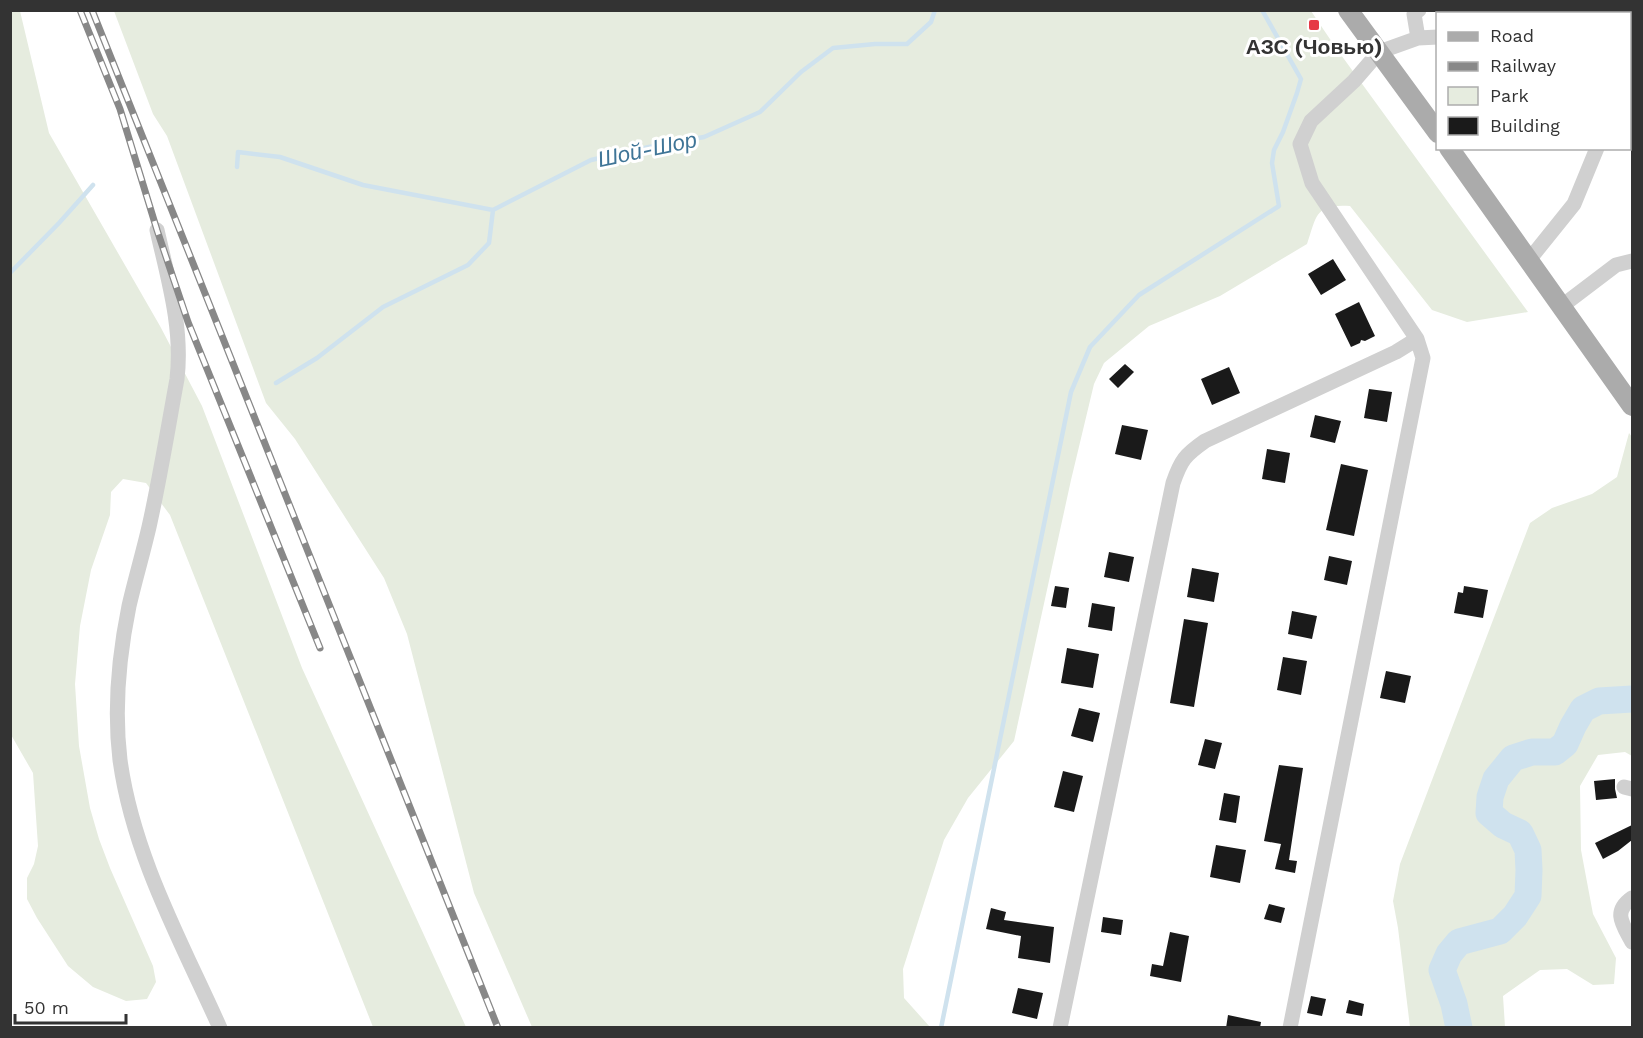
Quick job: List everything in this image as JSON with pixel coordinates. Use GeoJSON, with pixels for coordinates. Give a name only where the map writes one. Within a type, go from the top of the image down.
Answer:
{"type":"FeatureCollection","features":[{"type":"Feature","properties":{"kind":"main road"},"geometry":{"type":"LineString","coordinates":[[1348,10],[1436,131]]}},
{"type":"Feature","properties":{"kind":"main road"},"geometry":{"type":"LineString","coordinates":[[1450,150],[1632,406]]}},
{"type":"Feature","properties":{"kind":"street"},"geometry":{"type":"LineString","coordinates":[[1418,38],[1414,14],[1419,10]]}},
{"type":"Feature","properties":{"kind":"street"},"geometry":{"type":"LineString","coordinates":[[1290,1028],[1423,358],[1417,339],[1312,183],[1300,144],[1311,121],[1354,81],[1379,51],[1418,38],[1436,37]]}},
{"type":"Feature","properties":{"kind":"street"},"geometry":{"type":"LineString","coordinates":[[1529,260],[1574,204],[1596,150]]}},
{"type":"Feature","properties":{"kind":"street"},"geometry":{"type":"LineString","coordinates":[[157,230],[177,324],[179,357],[177,379],[149,524],[124,635],[118,697],[120,759],[133,821],[145,861],[220,1028]]}},
{"type":"Feature","properties":{"kind":"street"},"geometry":{"type":"LineString","coordinates":[[1562,306],[1616,265],[1632,261]]}},
{"type":"Feature","properties":{"kind":"street"},"geometry":{"type":"LineString","coordinates":[[1060,1028],[1173,483],[1180,462],[1205,441],[1396,352],[1417,339]]}},
{"type":"Feature","properties":{"kind":"street"},"geometry":{"type":"LineString","coordinates":[[1632,898],[1623,906],[1620,913],[1622,923],[1632,942]]}},
{"type":"Feature","properties":{"kind":"green space"},"geometry":{"type":"Polygon","coordinates":[[[10,11],[20,11],[49,133],[160,326],[202,406],[302,668],[466,1027],[373,1027],[170,515],[146,483],[123,479],[111,492],[110,515],[91,570],[80,626],[75,684],[79,746],[90,808],[110,868],[153,966],[156,982],[147,999],[126,1001],[93,987],[68,966],[27,899],[27,878],[34,864],[38,846],[33,773],[10,733],[10,11]]]}},
{"type":"Feature","properties":{"kind":"green space"},"geometry":{"type":"Polygon","coordinates":[[[114,11],[1311,11],[1528,312],[1467,322],[1432,310],[1350,206],[1330,207],[1319,213],[1307,244],[1220,296],[1149,326],[1104,363],[1094,384],[1071,480],[1014,741],[968,798],[944,840],[903,969],[904,998],[930,1027],[532,1027],[474,893],[407,634],[384,578],[295,439],[266,403],[167,136],[153,114],[114,11]]]}},
{"type":"Feature","properties":{"kind":"green space"},"geometry":{"type":"Polygon","coordinates":[[[1629,433],[1632,437],[1632,756],[1625,752],[1598,755],[1580,786],[1581,850],[1593,914],[1616,958],[1614,984],[1593,985],[1567,969],[1540,970],[1503,996],[1505,1027],[1410,1027],[1393,901],[1400,864],[1530,523],[1552,508],[1592,494],[1617,477],[1629,433]]]}},
{"type":"Feature","properties":{"kind":"building"},"geometry":{"type":"Polygon","coordinates":[[[1333,259],[1346,280],[1321,295],[1308,274],[1333,259]]]}},
{"type":"Feature","properties":{"kind":"building"},"geometry":{"type":"Polygon","coordinates":[[[1359,302],[1375,336],[1365,341],[1361,340],[1360,343],[1351,347],[1335,314],[1359,302]]]}},
{"type":"Feature","properties":{"kind":"building"},"geometry":{"type":"Polygon","coordinates":[[[1125,364],[1134,372],[1118,388],[1109,379],[1125,364]]]}},
{"type":"Feature","properties":{"kind":"building"},"geometry":{"type":"Polygon","coordinates":[[[1229,367],[1240,393],[1212,405],[1201,379],[1229,367]]]}},
{"type":"Feature","properties":{"kind":"building"},"geometry":{"type":"Polygon","coordinates":[[[1369,389],[1392,392],[1387,422],[1364,418],[1369,389]]]}},
{"type":"Feature","properties":{"kind":"building"},"geometry":{"type":"Polygon","coordinates":[[[1315,415],[1341,421],[1335,443],[1310,437],[1315,415]]]}},
{"type":"Feature","properties":{"kind":"building"},"geometry":{"type":"Polygon","coordinates":[[[1122,425],[1148,430],[1141,460],[1115,454],[1122,425]]]}},
{"type":"Feature","properties":{"kind":"building"},"geometry":{"type":"Polygon","coordinates":[[[1267,449],[1290,453],[1285,483],[1262,479],[1267,449]]]}},
{"type":"Feature","properties":{"kind":"building"},"geometry":{"type":"Polygon","coordinates":[[[1341,464],[1368,470],[1354,536],[1326,530],[1341,464]]]}},
{"type":"Feature","properties":{"kind":"building"},"geometry":{"type":"Polygon","coordinates":[[[1109,552],[1134,557],[1129,582],[1104,577],[1109,552]]]}},
{"type":"Feature","properties":{"kind":"building"},"geometry":{"type":"Polygon","coordinates":[[[1329,556],[1352,561],[1347,585],[1324,580],[1329,556]]]}},
{"type":"Feature","properties":{"kind":"building"},"geometry":{"type":"Polygon","coordinates":[[[1192,568],[1219,573],[1214,602],[1187,597],[1192,568]]]}},
{"type":"Feature","properties":{"kind":"building"},"geometry":{"type":"Polygon","coordinates":[[[1055,586],[1069,588],[1066,608],[1051,606],[1055,586]]]}},
{"type":"Feature","properties":{"kind":"building"},"geometry":{"type":"Polygon","coordinates":[[[1464,586],[1488,590],[1483,618],[1454,613],[1458,592],[1463,593],[1464,586]]]}},
{"type":"Feature","properties":{"kind":"building"},"geometry":{"type":"Polygon","coordinates":[[[1092,603],[1115,607],[1112,631],[1088,627],[1092,603]]]}},
{"type":"Feature","properties":{"kind":"building"},"geometry":{"type":"Polygon","coordinates":[[[1292,611],[1317,616],[1312,639],[1288,634],[1292,611]]]}},
{"type":"Feature","properties":{"kind":"building"},"geometry":{"type":"Polygon","coordinates":[[[1184,619],[1208,623],[1194,707],[1170,703],[1184,619]]]}},
{"type":"Feature","properties":{"kind":"building"},"geometry":{"type":"Polygon","coordinates":[[[1067,648],[1099,654],[1093,688],[1061,683],[1067,648]]]}},
{"type":"Feature","properties":{"kind":"building"},"geometry":{"type":"Polygon","coordinates":[[[1283,657],[1307,661],[1301,695],[1277,690],[1283,657]]]}},
{"type":"Feature","properties":{"kind":"building"},"geometry":{"type":"Polygon","coordinates":[[[1386,671],[1411,676],[1405,703],[1380,698],[1386,671]]]}},
{"type":"Feature","properties":{"kind":"building"},"geometry":{"type":"Polygon","coordinates":[[[1079,708],[1100,713],[1093,742],[1071,736],[1079,708]]]}},
{"type":"Feature","properties":{"kind":"building"},"geometry":{"type":"Polygon","coordinates":[[[1205,739],[1222,743],[1215,769],[1198,765],[1205,739]]]}},
{"type":"Feature","properties":{"kind":"building"},"geometry":{"type":"Polygon","coordinates":[[[1279,765],[1303,768],[1289,860],[1297,861],[1295,873],[1275,869],[1281,844],[1264,841],[1279,765]]]}},
{"type":"Feature","properties":{"kind":"building"},"geometry":{"type":"Polygon","coordinates":[[[1063,771],[1083,776],[1074,812],[1054,807],[1063,771]]]}},
{"type":"Feature","properties":{"kind":"building"},"geometry":{"type":"Polygon","coordinates":[[[1615,779],[1617,798],[1596,800],[1594,781],[1615,779]]]}},
{"type":"Feature","properties":{"kind":"building"},"geometry":{"type":"Polygon","coordinates":[[[1224,793],[1240,796],[1236,823],[1219,820],[1224,793]]]}},
{"type":"Feature","properties":{"kind":"building"},"geometry":{"type":"Polygon","coordinates":[[[1632,825],[1632,840],[1603,859],[1595,843],[1632,825]]]}},
{"type":"Feature","properties":{"kind":"building"},"geometry":{"type":"Polygon","coordinates":[[[1216,845],[1246,850],[1240,883],[1210,877],[1216,845]]]}},
{"type":"Feature","properties":{"kind":"building"},"geometry":{"type":"Polygon","coordinates":[[[1269,904],[1285,908],[1281,923],[1264,919],[1269,904]]]}},
{"type":"Feature","properties":{"kind":"building"},"geometry":{"type":"Polygon","coordinates":[[[991,908],[1006,912],[1004,920],[1054,927],[1050,963],[1018,958],[1021,936],[986,929],[991,908]]]}},
{"type":"Feature","properties":{"kind":"building"},"geometry":{"type":"Polygon","coordinates":[[[1103,917],[1123,920],[1121,935],[1101,932],[1103,917]]]}},
{"type":"Feature","properties":{"kind":"building"},"geometry":{"type":"Polygon","coordinates":[[[1170,932],[1189,936],[1181,982],[1150,976],[1152,964],[1163,966],[1170,932]]]}},
{"type":"Feature","properties":{"kind":"building"},"geometry":{"type":"Polygon","coordinates":[[[1018,988],[1043,993],[1037,1019],[1012,1013],[1018,988]]]}},
{"type":"Feature","properties":{"kind":"building"},"geometry":{"type":"Polygon","coordinates":[[[1311,996],[1326,999],[1322,1016],[1307,1013],[1311,996]]]}},
{"type":"Feature","properties":{"kind":"building"},"geometry":{"type":"Polygon","coordinates":[[[1349,1000],[1364,1004],[1362,1016],[1346,1013],[1349,1000]]]}},
{"type":"Feature","properties":{"kind":"building"},"geometry":{"type":"Polygon","coordinates":[[[1228,1015],[1261,1022],[1260,1028],[1226,1028],[1228,1015]]]}},
{"type":"Feature","properties":{"kind":"waterway","name":"Шой-Шор"},"geometry":{"type":"LineString","coordinates":[[237,167],[238,152],[280,157],[363,185],[493,210],[591,160],[704,137],[760,112],[801,72],[833,48],[907,44],[931,22],[935,10]]}},
{"type":"Feature","properties":{"kind":"waterway"},"geometry":{"type":"LineString","coordinates":[[941,1028],[1071,392],[1090,347],[1139,295],[1279,206],[1272,163],[1274,150],[1283,132],[1301,79],[1262,10]]}},
{"type":"Feature","properties":{"kind":"waterway","name":"Шой-Шор"},"geometry":{"type":"LineString","coordinates":[[10,273],[93,185]]}},
{"type":"Feature","properties":{"kind":"waterway"},"geometry":{"type":"LineString","coordinates":[[276,383],[317,358],[383,307],[468,265],[489,243],[493,210]]}},
{"type":"Feature","properties":{"kind":"waterway"},"geometry":{"type":"LineString","coordinates":[[1459,1028],[1454,1004],[1442,970],[1449,954],[1459,942],[1500,931],[1515,916],[1528,896],[1528,850],[1520,833],[1503,825],[1489,813],[1490,797],[1496,779],[1513,758],[1532,752],[1555,752],[1565,744],[1583,709],[1599,701],[1632,699]]}},
{"type":"Feature","properties":{"kind":"railway"},"geometry":{"type":"LineString","coordinates":[[80,10],[120,109],[188,322],[320,648]]}},
{"type":"Feature","properties":{"kind":"railway"},"geometry":{"type":"LineString","coordinates":[[92,10],[498,1028]]}},
{"type":"Feature","properties":{"kind":"place","name":"АЗС (Човью)"},"geometry":{"type":"Point","coordinates":[1314,25]}}]}
